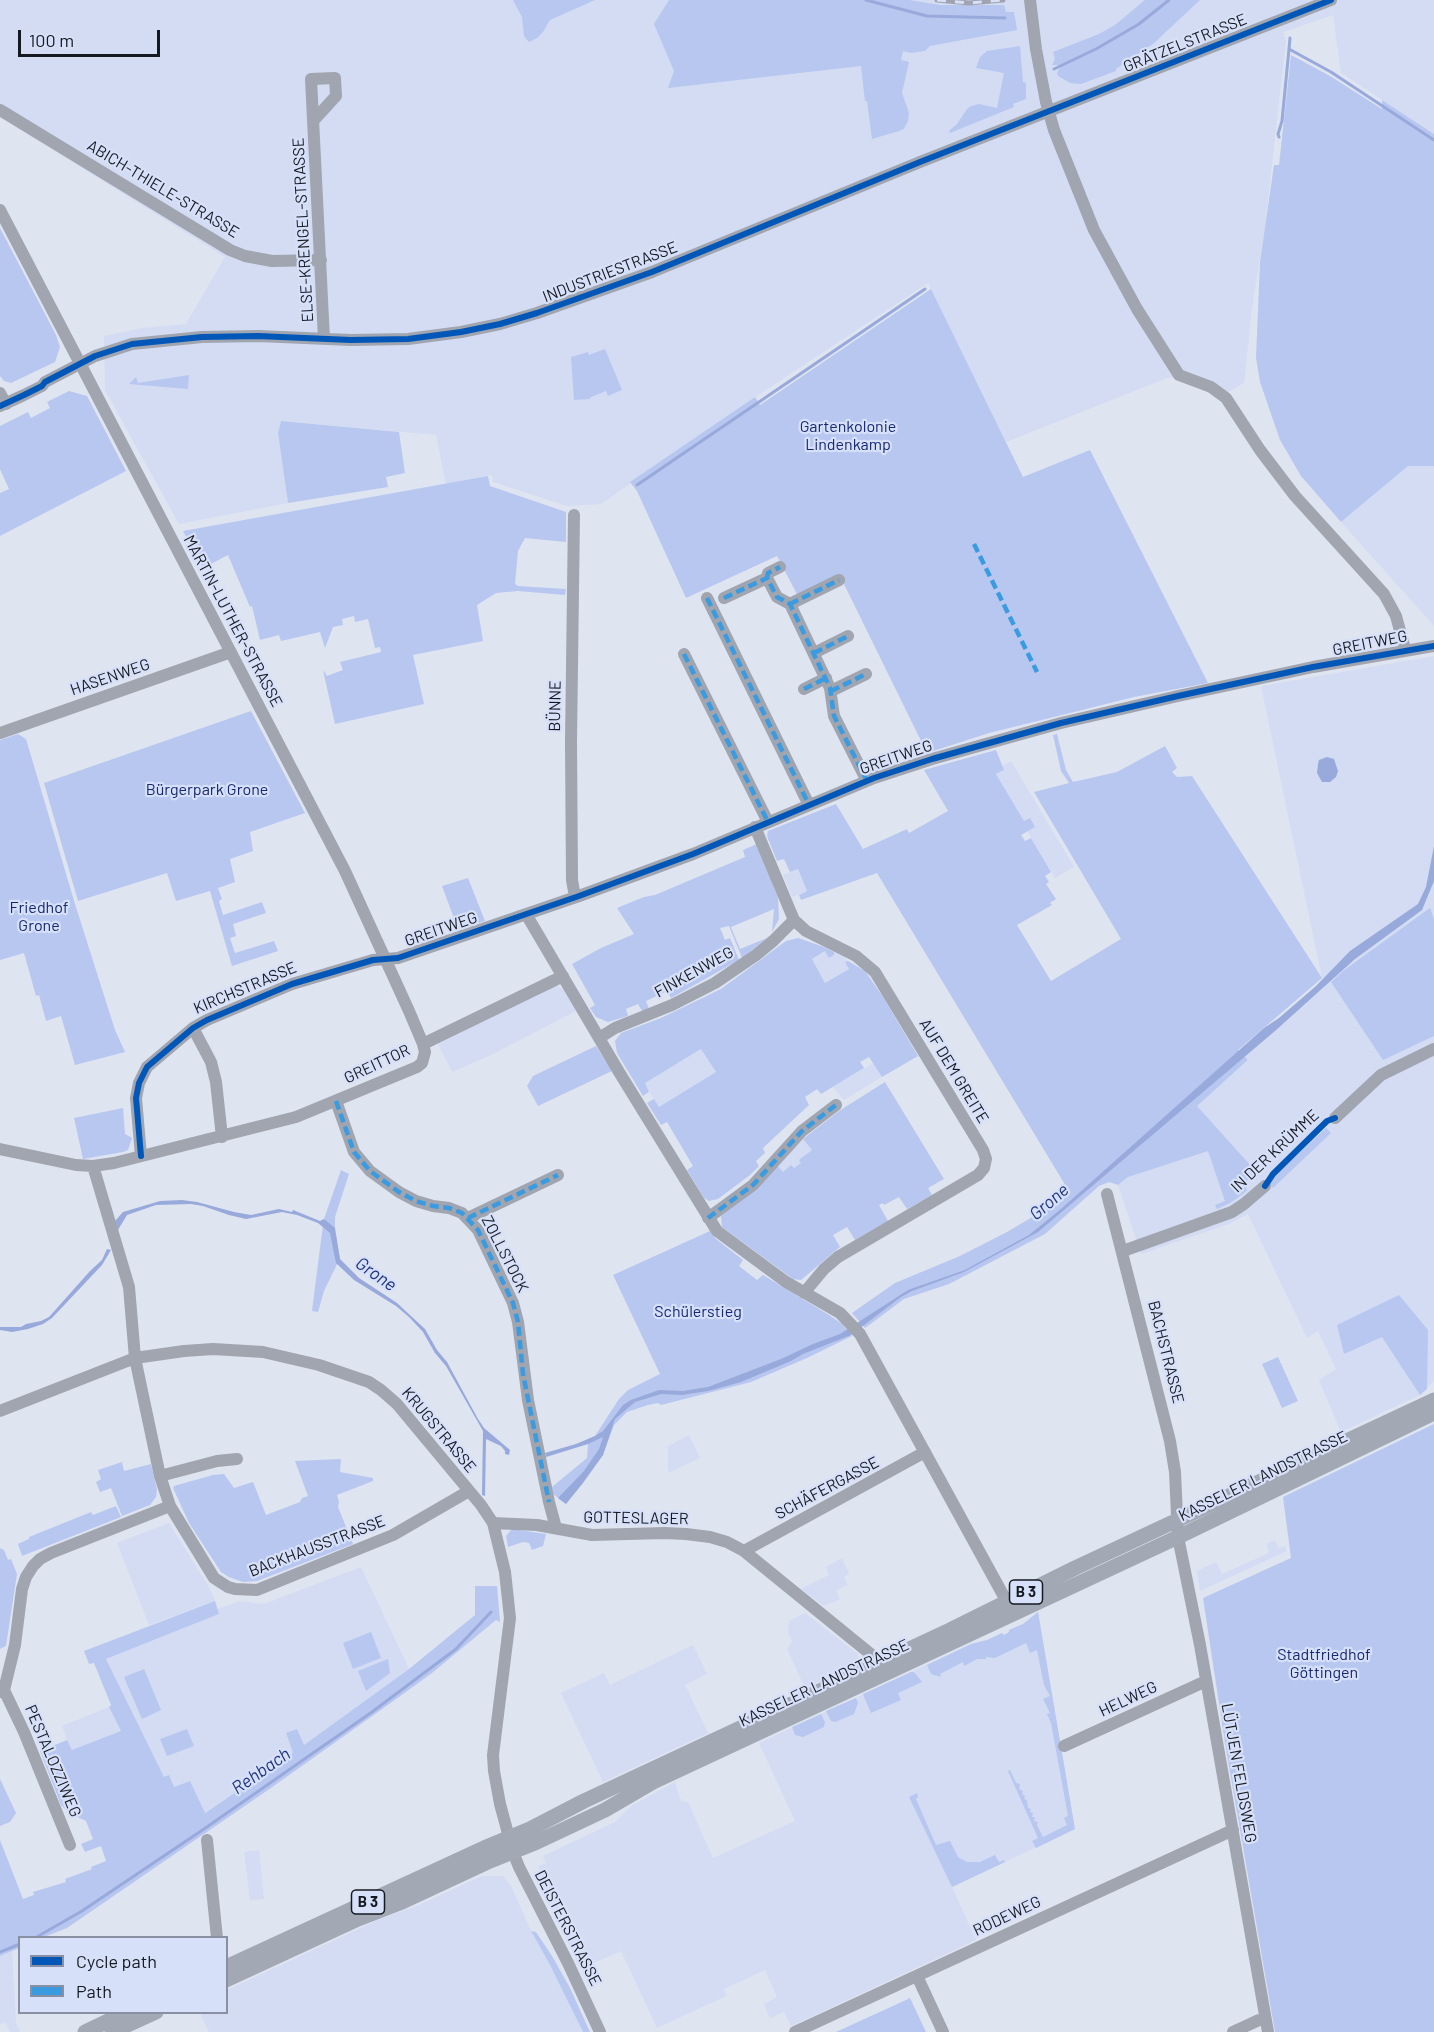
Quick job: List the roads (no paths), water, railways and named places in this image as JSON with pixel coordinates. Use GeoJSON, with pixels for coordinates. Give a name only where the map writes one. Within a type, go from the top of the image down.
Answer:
{"type":"FeatureCollection","features":[{"type":"Feature","properties":{"kind":"main road","name":"KASSELER LANDSTRASSE"},"geometry":{"type":"LineString","coordinates":[[228,1979],[358,1919],[402,1902],[511,1845],[584,1801],[880,1664],[1076,1568],[1434,1400]]}},
{"type":"Feature","properties":{"kind":"main road","name":"KASSELER LANDSTRASSE"},"geometry":{"type":"LineString","coordinates":[[228,1966],[511,1845],[605,1810],[653,1782],[1178,1538],[1434,1413]]}},
{"type":"Feature","properties":{"kind":"main road"},"geometry":{"type":"LineString","coordinates":[[85,2032],[125,2014]]}},
{"type":"Feature","properties":{"kind":"main road"},"geometry":{"type":"LineString","coordinates":[[112,2032],[154,2014]]}},
{"type":"Feature","properties":{"kind":"street"},"geometry":{"type":"LineString","coordinates":[[1030,0],[1036,49],[1049,112],[1083,204],[1110,261],[1137,309],[1179,375],[1211,387],[1226,399],[1260,450],[1295,496],[1388,600],[1396,616],[1405,649]]}},
{"type":"Feature","properties":{"kind":"street","name":"GRÄTZELSTRASSE"},"geometry":{"type":"LineString","coordinates":[[1049,112],[1331,0]]}},
{"type":"Feature","properties":{"kind":"street","name":"ABICH-THIELE-STRASSE"},"geometry":{"type":"LineString","coordinates":[[0,110],[230,250],[245,256],[272,261],[321,260]]}},
{"type":"Feature","properties":{"kind":"street","name":"INDUSTRIESTRASSE"},"geometry":{"type":"LineString","coordinates":[[2,401],[42,386],[45,382],[81,367],[156,342],[202,337],[258,336],[381,340],[442,335],[500,324],[652,272],[920,162],[1049,112]]}},
{"type":"Feature","properties":{"kind":"street","name":"ELSE-KRENGEL-STRASSE"},"geometry":{"type":"LineString","coordinates":[[314,120],[324,339]]}},
{"type":"Feature","properties":{"kind":"street","name":"MARTIN-LUTHER-STRASSE"},"geometry":{"type":"LineString","coordinates":[[0,210],[345,871],[424,1048]]}},
{"type":"Feature","properties":{"kind":"street","name":"BÜNNE"},"geometry":{"type":"LineString","coordinates":[[574,515],[571,742],[572,880],[575,897]]}},
{"type":"Feature","properties":{"kind":"street"},"geometry":{"type":"LineString","coordinates":[[780,567],[768,573],[767,578],[777,597],[790,604],[826,678],[831,691],[834,716],[867,781]]}},
{"type":"Feature","properties":{"kind":"street"},"geometry":{"type":"LineString","coordinates":[[724,598],[767,578]]}},
{"type":"Feature","properties":{"kind":"street"},"geometry":{"type":"LineString","coordinates":[[790,604],[839,580]]}},
{"type":"Feature","properties":{"kind":"street"},"geometry":{"type":"LineString","coordinates":[[707,598],[809,805]]}},
{"type":"Feature","properties":{"kind":"street"},"geometry":{"type":"LineString","coordinates":[[814,653],[848,636]]}},
{"type":"Feature","properties":{"kind":"street","name":"GREITWEG"},"geometry":{"type":"LineString","coordinates":[[386,959],[401,957],[693,854],[867,781],[932,759],[1062,723],[1178,696],[1434,645]]}},
{"type":"Feature","properties":{"kind":"street","name":"HASENWEG"},"geometry":{"type":"LineString","coordinates":[[0,733],[231,652]]}},
{"type":"Feature","properties":{"kind":"street"},"geometry":{"type":"LineString","coordinates":[[684,654],[768,822]]}},
{"type":"Feature","properties":{"kind":"street"},"geometry":{"type":"LineString","coordinates":[[831,691],[866,674]]}},
{"type":"Feature","properties":{"kind":"street"},"geometry":{"type":"LineString","coordinates":[[804,689],[826,678]]}},
{"type":"Feature","properties":{"kind":"street"},"geometry":{"type":"LineString","coordinates":[[755,827],[795,920]]}},
{"type":"Feature","properties":{"kind":"street"},"geometry":{"type":"LineString","coordinates":[[526,914],[720,1235],[804,1293],[840,1313],[855,1327],[1007,1602]]}},
{"type":"Feature","properties":{"kind":"street","name":"FINKENWEG"},"geometry":{"type":"LineString","coordinates":[[599,1038],[615,1028],[672,1005],[715,983],[756,955],[795,920]]}},
{"type":"Feature","properties":{"kind":"street","name":"AUF DEM GREITE"},"geometry":{"type":"LineString","coordinates":[[795,920],[806,931],[856,956],[875,972],[983,1150],[986,1159],[984,1168],[978,1175],[838,1257],[824,1269],[804,1293]]}},
{"type":"Feature","properties":{"kind":"street","name":"KIRCHSTRASSE"},"geometry":{"type":"LineString","coordinates":[[141,1156],[136,1098],[139,1083],[147,1067],[193,1028],[292,984],[374,960],[386,959]]}},
{"type":"Feature","properties":{"kind":"street","name":"GREITTOR"},"geometry":{"type":"LineString","coordinates":[[0,1149],[76,1165],[93,1166],[222,1137],[296,1117],[417,1067],[422,1063],[424,1048],[563,976]]}},
{"type":"Feature","properties":{"kind":"street"},"geometry":{"type":"LineString","coordinates":[[193,1028],[211,1062],[216,1082],[222,1137]]}},
{"type":"Feature","properties":{"kind":"street","name":"IN DER KRÜMME"},"geometry":{"type":"LineString","coordinates":[[1335,1118],[1381,1075],[1434,1048]]}},
{"type":"Feature","properties":{"kind":"street","name":"ZOLLSTOCK"},"geometry":{"type":"LineString","coordinates":[[336,1101],[354,1152],[370,1171],[416,1201],[457,1210],[478,1230],[513,1303],[518,1322],[528,1400],[556,1528]]}},
{"type":"Feature","properties":{"kind":"street"},"geometry":{"type":"LineString","coordinates":[[708,1218],[753,1185],[802,1131],[836,1105]]}},
{"type":"Feature","properties":{"kind":"street","name":"BACKHAUSSTRASSE"},"geometry":{"type":"LineString","coordinates":[[93,1166],[129,1287],[135,1358],[160,1476],[170,1506],[214,1578],[228,1587],[248,1591],[257,1590],[393,1535],[469,1491]]}},
{"type":"Feature","properties":{"kind":"street"},"geometry":{"type":"LineString","coordinates":[[468,1218],[558,1175]]}},
{"type":"Feature","properties":{"kind":"street","name":"IN DER KRÜMME"},"geometry":{"type":"LineString","coordinates":[[1123,1251],[1232,1212],[1264,1186]]}},
{"type":"Feature","properties":{"kind":"street","name":"BACHSTRASSE"},"geometry":{"type":"LineString","coordinates":[[1107,1194],[1170,1441],[1175,1472],[1177,1521]]}},
{"type":"Feature","properties":{"kind":"street","name":"KRUGSTRASSE"},"geometry":{"type":"LineString","coordinates":[[0,1411],[135,1358],[184,1351],[246,1350],[302,1360],[357,1377],[381,1389],[397,1404],[481,1505],[493,1523]]}},
{"type":"Feature","properties":{"kind":"street","name":"SCHÄFERGASSE"},"geometry":{"type":"LineString","coordinates":[[744,1551],[925,1452]]}},
{"type":"Feature","properties":{"kind":"street"},"geometry":{"type":"LineString","coordinates":[[160,1476],[217,1461],[237,1460]]}},
{"type":"Feature","properties":{"kind":"street"},"geometry":{"type":"LineString","coordinates":[[2,1691],[15,1645],[22,1589],[33,1566],[51,1553],[170,1506]]}},
{"type":"Feature","properties":{"kind":"street","name":"LÜTJEN FELDSWEG"},"geometry":{"type":"LineString","coordinates":[[1177,1521],[1178,1538],[1190,1588],[1267,2026]]}},
{"type":"Feature","properties":{"kind":"street"},"geometry":{"type":"LineString","coordinates":[[493,1523],[507,1581],[510,1618],[494,1738],[493,1763],[500,1804],[511,1845]]}},
{"type":"Feature","properties":{"kind":"street","name":"GOTTESLAGER"},"geometry":{"type":"LineString","coordinates":[[493,1523],[556,1528],[592,1535],[665,1533],[710,1537],[728,1542],[744,1551],[880,1664]]}},
{"type":"Feature","properties":{"kind":"street","name":"HELWEG"},"geometry":{"type":"LineString","coordinates":[[1064,1746],[1206,1681]]}},
{"type":"Feature","properties":{"kind":"street","name":"PESTALOZZIWEG"},"geometry":{"type":"LineString","coordinates":[[2,1691],[24,1732],[70,1845]]}},
{"type":"Feature","properties":{"kind":"street","name":"RODEWEG"},"geometry":{"type":"LineString","coordinates":[[795,2032],[1233,1830]]}},
{"type":"Feature","properties":{"kind":"street"},"geometry":{"type":"LineString","coordinates":[[207,1840],[218,1936]]}},
{"type":"Feature","properties":{"kind":"street","name":"DEISTERSTRASSE"},"geometry":{"type":"LineString","coordinates":[[511,1845],[537,1904],[600,2032]]}},
{"type":"Feature","properties":{"kind":"street"},"geometry":{"type":"LineString","coordinates":[[917,1976],[943,2032]]}},
{"type":"Feature","properties":{"kind":"street"},"geometry":{"type":"LineString","coordinates":[[1233,2032],[1259,2019],[1267,2026]]}},
{"type":"Feature","properties":{"kind":"waterway"},"geometry":{"type":"LineString","coordinates":[[866,0],[927,16],[1005,18]]}},
{"type":"Feature","properties":{"kind":"waterway"},"geometry":{"type":"LineString","coordinates":[[1054,69],[1096,49],[1139,24],[1169,0]]}},
{"type":"Feature","properties":{"kind":"waterway"},"geometry":{"type":"LineString","coordinates":[[1290,38],[1289,49],[1331,72],[1434,140]]}},
{"type":"Feature","properties":{"kind":"waterway"},"geometry":{"type":"LineString","coordinates":[[1279,137],[1289,49]]}},
{"type":"Feature","properties":{"kind":"waterway"},"geometry":{"type":"LineString","coordinates":[[637,485],[925,289]]}},
{"type":"Feature","properties":{"kind":"waterway","name":"Rehbach"},"geometry":{"type":"LineString","coordinates":[[38,1936],[82,1911],[372,1712],[456,1649],[491,1612]]}},
{"type":"Feature","properties":{"kind":"waterway","name":"Rehbach"},"geometry":{"type":"LineString","coordinates":[[0,1952],[18,1945]]}},
{"type":"Feature","properties":{"kind":"railway"},"geometry":{"type":"LineString","coordinates":[[937,0],[969,3],[1003,0]]}},
{"type":"Feature","properties":{"kind":"park label","name":"Gartenkolonie Lindenkamp"},"geometry":{"type":"Point","coordinates":[848,436]}},
{"type":"Feature","properties":{"kind":"park label","name":"Bürgerpark Grone"},"geometry":{"type":"Point","coordinates":[207,790]}},
{"type":"Feature","properties":{"kind":"park label","name":"Friedhof Grone"},"geometry":{"type":"Point","coordinates":[39,917]}},
{"type":"Feature","properties":{"kind":"park label","name":"Schülerstieg"},"geometry":{"type":"Point","coordinates":[698,1312]}},
{"type":"Feature","properties":{"kind":"park label","name":"Stadtfriedhof Göttingen"},"geometry":{"type":"Point","coordinates":[1324,1664]}},
{"type":"Feature","properties":{"kind":"water label","name":"Grone"},"geometry":{"type":"Point","coordinates":[1049,1202]}},
{"type":"Feature","properties":{"kind":"water label","name":"Grone"},"geometry":{"type":"Point","coordinates":[376,1274]}}]}
